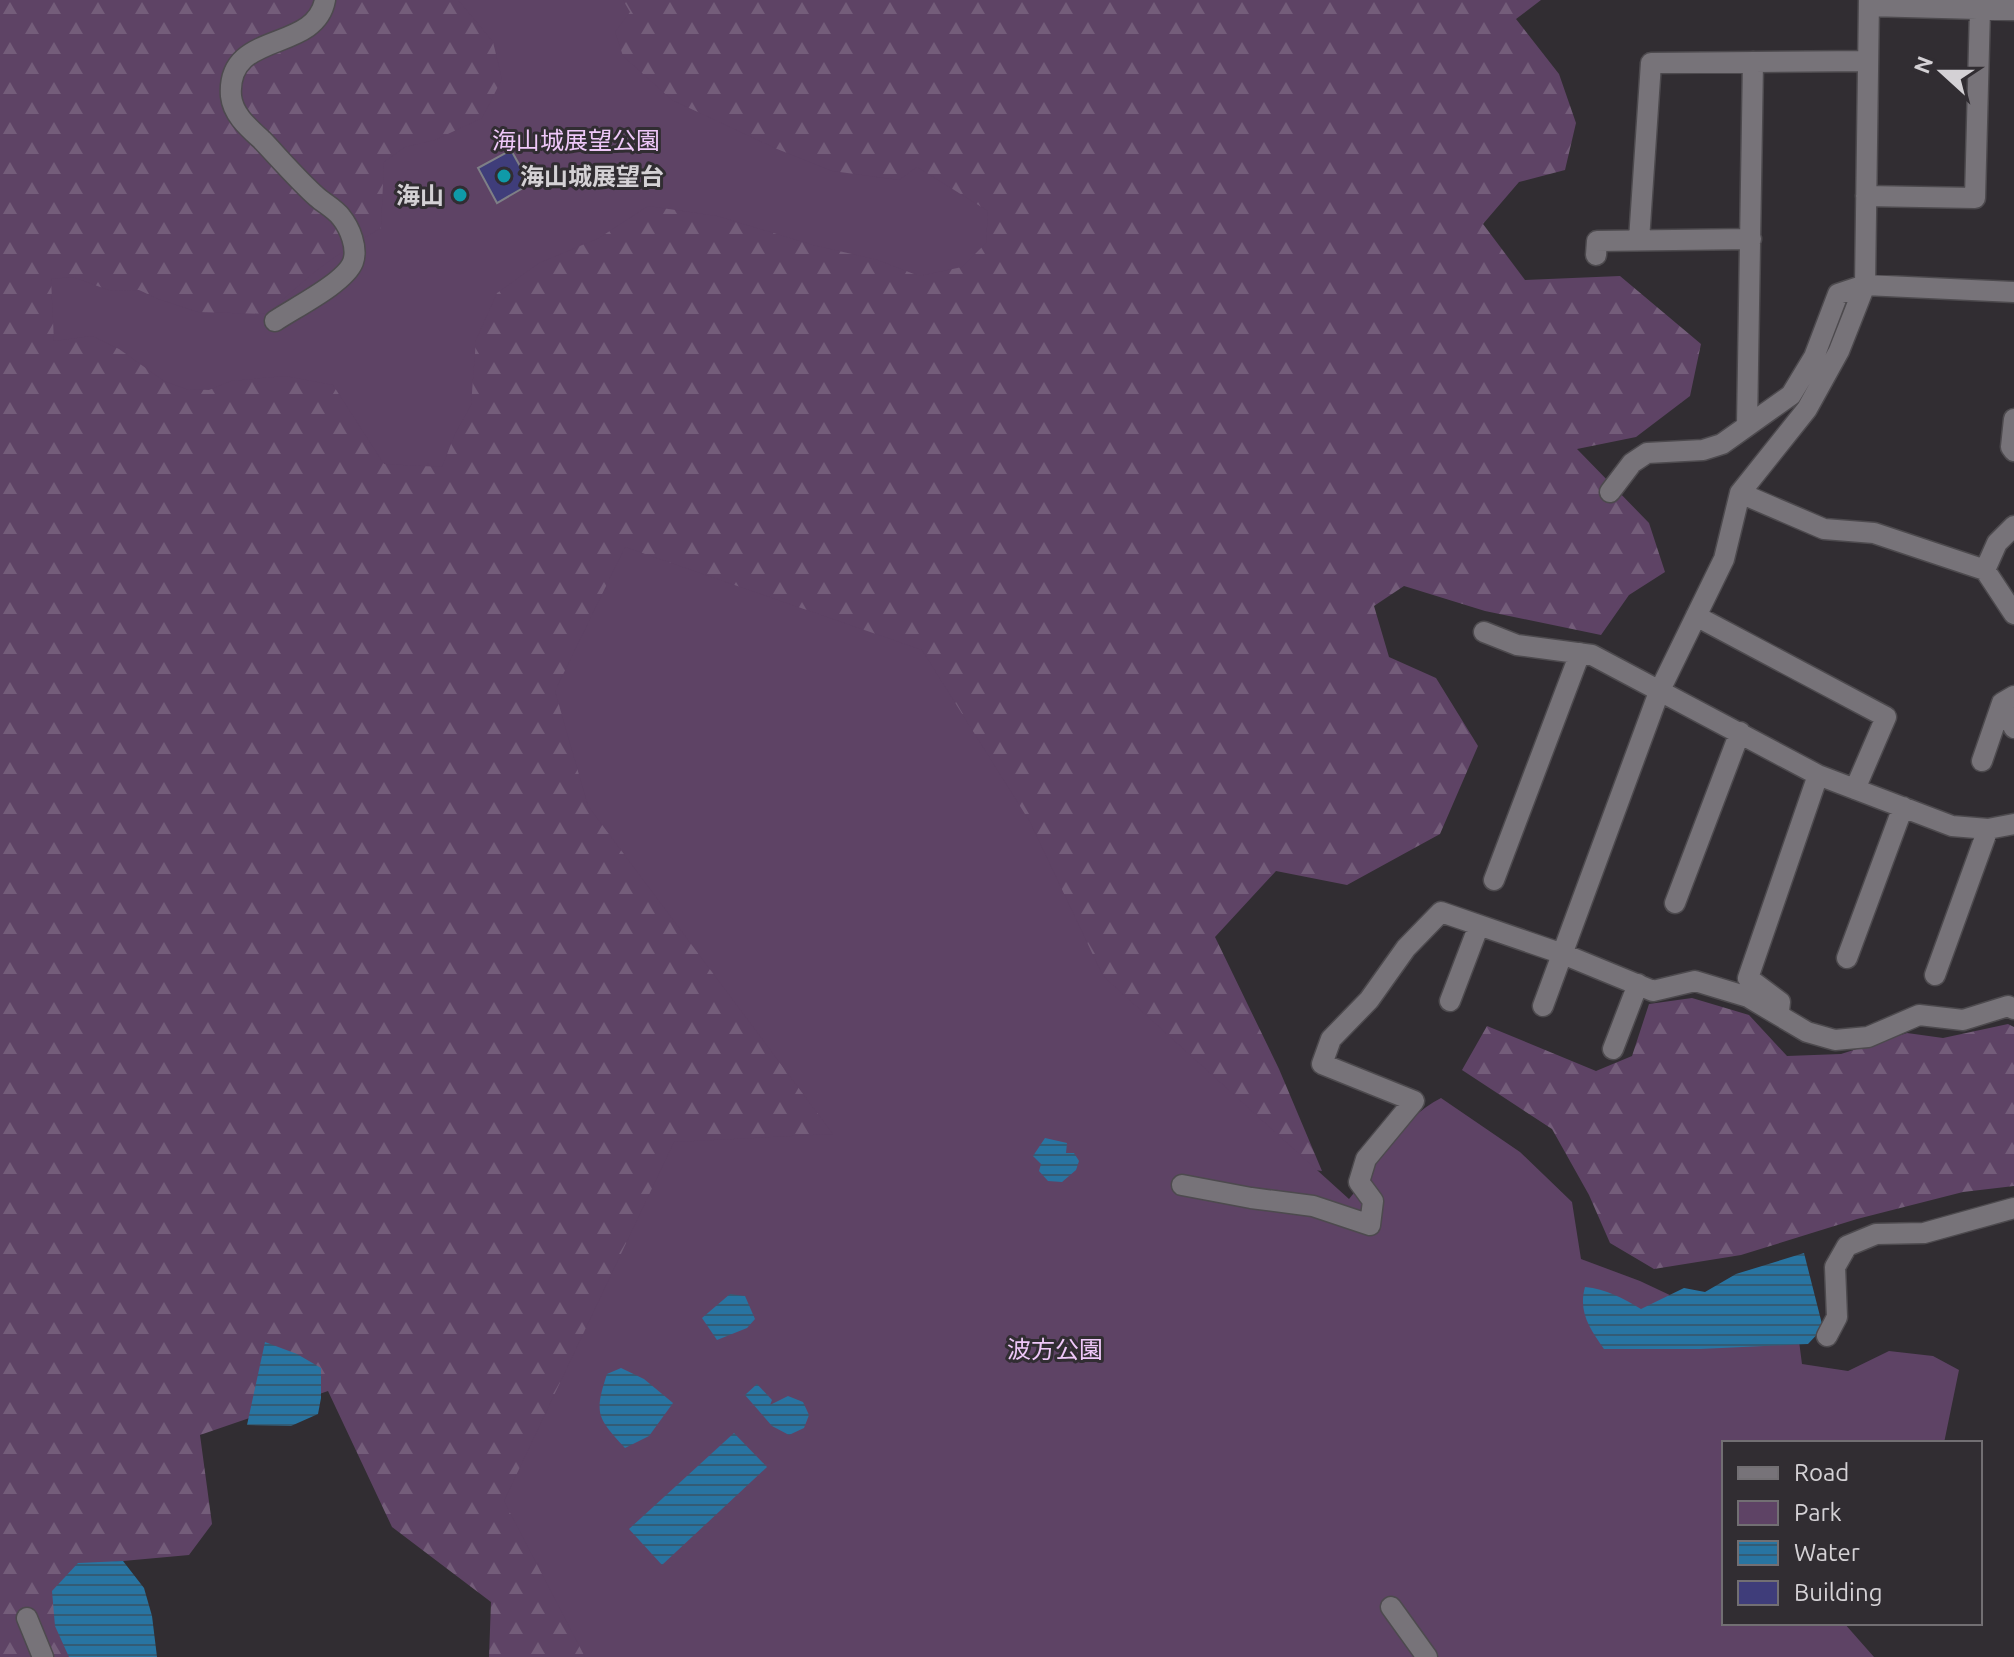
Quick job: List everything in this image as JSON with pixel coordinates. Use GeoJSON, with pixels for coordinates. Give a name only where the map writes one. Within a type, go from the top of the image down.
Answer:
{"type":"FeatureCollection","features":[{"type":"Feature","properties":{"kind":"street"},"geometry":{"type":"LineString","coordinates":[[275,321],[340,279],[353,262],[353,238],[340,215],[316,196],[240,118],[231,97],[233,76],[245,54],[306,29],[322,14],[325,0]]}},
{"type":"Feature","properties":{"kind":"street"},"geometry":{"type":"LineString","coordinates":[[1543,1006],[1659,692],[1724,559],[1740,493],[1807,409],[1839,351],[1865,285],[1869,3],[2014,10]]}},
{"type":"Feature","properties":{"kind":"street"},"geometry":{"type":"LineString","coordinates":[[1866,196],[1975,198],[1980,9]]}},
{"type":"Feature","properties":{"kind":"street"},"geometry":{"type":"LineString","coordinates":[[1639,240],[1651,63],[1868,61]]}},
{"type":"Feature","properties":{"kind":"street"},"geometry":{"type":"LineString","coordinates":[[1747,426],[1753,62]]}},
{"type":"Feature","properties":{"kind":"street"},"geometry":{"type":"LineString","coordinates":[[1596,255],[1597,241],[1751,239]]}},
{"type":"Feature","properties":{"kind":"street"},"geometry":{"type":"LineString","coordinates":[[1610,492],[1632,463],[1647,453],[1703,450],[1722,444],[1791,395],[1814,357],[1838,294],[1865,285],[2014,292]]}},
{"type":"Feature","properties":{"kind":"street"},"geometry":{"type":"LineString","coordinates":[[2014,419],[2011,447],[2014,451]]}},
{"type":"Feature","properties":{"kind":"street"},"geometry":{"type":"LineString","coordinates":[[1740,493],[1824,529],[1874,533],[1985,570],[2014,614]]}},
{"type":"Feature","properties":{"kind":"street"},"geometry":{"type":"LineString","coordinates":[[1985,570],[1997,543],[2014,526]]}},
{"type":"Feature","properties":{"kind":"street"},"geometry":{"type":"LineString","coordinates":[[1696,616],[1886,717],[1855,789]]}},
{"type":"Feature","properties":{"kind":"street"},"geometry":{"type":"LineString","coordinates":[[1484,632],[1517,645],[1592,655],[1818,775],[1952,826],[1988,829],[2014,824]]}},
{"type":"Feature","properties":{"kind":"street"},"geometry":{"type":"LineString","coordinates":[[1494,880],[1580,653]]}},
{"type":"Feature","properties":{"kind":"street"},"geometry":{"type":"LineString","coordinates":[[2008,700],[2014,728]]}},
{"type":"Feature","properties":{"kind":"street"},"geometry":{"type":"LineString","coordinates":[[1982,761],[2008,700]]}},
{"type":"Feature","properties":{"kind":"street"},"geometry":{"type":"LineString","coordinates":[[1675,903],[1740,732]]}},
{"type":"Feature","properties":{"kind":"street"},"geometry":{"type":"LineString","coordinates":[[1778,1015],[1780,1002],[1748,978],[1818,775]]}},
{"type":"Feature","properties":{"kind":"street"},"geometry":{"type":"LineString","coordinates":[[1847,958],[1903,807]]}},
{"type":"Feature","properties":{"kind":"street"},"geometry":{"type":"LineString","coordinates":[[1935,975],[1988,829]]}},
{"type":"Feature","properties":{"kind":"street"},"geometry":{"type":"LineString","coordinates":[[1182,1185],[1313,1206],[1370,1225],[1373,1201],[1359,1182],[1366,1159],[1414,1101],[1322,1064],[1331,1039],[1369,1000],[1406,948],[1441,912],[1563,954],[1653,991],[1695,981],[1748,997],[1807,1032],[1835,1040],[1868,1037],[1919,1015],[1963,1020],[2008,1006],[2014,1009]]}},
{"type":"Feature","properties":{"kind":"street"},"geometry":{"type":"LineString","coordinates":[[1450,1001],[1479,925]]}},
{"type":"Feature","properties":{"kind":"street"},"geometry":{"type":"LineString","coordinates":[[1613,1049],[1638,984]]}},
{"type":"Feature","properties":{"kind":"street"},"geometry":{"type":"LineString","coordinates":[[1827,1336],[1837,1317],[1835,1267],[1847,1246],[1876,1234],[1924,1233],[2014,1208]]}},
{"type":"Feature","properties":{"kind":"street"},"geometry":{"type":"LineString","coordinates":[[1391,1607],[1427,1657]]}},
{"type":"Feature","properties":{"kind":"street"},"geometry":{"type":"LineString","coordinates":[[27,1618],[43,1657]]}},
{"type":"Feature","properties":{"kind":"green space"},"geometry":{"type":"Polygon","coordinates":[[[0,0],[1541,0],[1516,19],[1559,74],[1576,123],[1565,170],[1519,182],[1483,224],[1525,280],[1620,276],[1701,344],[1690,396],[1636,437],[1577,449],[1649,523],[1665,572],[1629,595],[1601,635],[1485,611],[1404,586],[1374,606],[1389,657],[1436,678],[1478,746],[1440,834],[1347,885],[1276,871],[1215,937],[1279,1069],[1322,1171],[1264,1163],[934,1176],[685,1657],[489,1657],[491,1602],[392,1527],[328,1391],[200,1435],[212,1524],[189,1555],[112,1562],[92,1657],[0,1657],[0,0]]]}},
{"type":"Feature","properties":{"kind":"green space","name":"海山城展望公園"},"geometry":{"type":"Polygon","coordinates":[[[458,0],[623,0],[630,12],[615,32],[623,56],[672,100],[832,171],[899,180],[917,167],[988,211],[986,243],[962,267],[919,276],[878,260],[813,245],[717,216],[648,206],[599,238],[539,263],[497,293],[476,340],[471,405],[442,467],[384,464],[333,385],[285,376],[231,381],[209,390],[186,389],[164,381],[119,349],[92,336],[54,341],[51,279],[73,277],[111,291],[139,290],[198,312],[269,314],[322,266],[381,228],[384,162],[405,147],[435,140],[482,118],[502,79],[493,42],[458,0]]]}},
{"type":"Feature","properties":{"kind":"green space","name":"波方公園"},"geometry":{"type":"Polygon","coordinates":[[[625,547],[922,650],[1030,822],[1103,976],[1349,1199],[1401,1130],[1441,1098],[1520,1152],[1572,1202],[1581,1259],[1640,1281],[1691,1305],[1789,1264],[1802,1364],[1848,1371],[1889,1351],[1933,1356],[1959,1370],[1944,1441],[1722,1441],[1722,1625],[1846,1625],[1874,1657],[585,1657],[504,1501],[674,1142],[833,1134],[588,806],[555,691],[625,547]]]}},
{"type":"Feature","properties":{"kind":"green space"},"geometry":{"type":"Polygon","coordinates":[[[1692,998],[1749,1015],[1787,1056],[1841,1054],[1907,1033],[1943,1038],[2008,1024],[2014,1027],[2014,1186],[1963,1192],[1857,1219],[1741,1255],[1654,1269],[1610,1243],[1589,1195],[1552,1129],[1462,1070],[1487,1026],[1596,1071],[1632,1056],[1649,1004],[1692,998]]]}},
{"type":"Feature","properties":{"kind":"water"},"geometry":{"type":"Polygon","coordinates":[[[1045,1138],[1067,1143],[1066,1153],[1074,1153],[1079,1161],[1076,1170],[1062,1182],[1048,1181],[1039,1171],[1041,1164],[1033,1156],[1045,1138]]]}},
{"type":"Feature","properties":{"kind":"water"},"geometry":{"type":"Polygon","coordinates":[[[1804,1253],[1823,1328],[1808,1344],[1604,1349],[1584,1312],[1585,1287],[1614,1295],[1641,1309],[1684,1288],[1705,1292],[1736,1274],[1804,1253]]]}},
{"type":"Feature","properties":{"kind":"water"},"geometry":{"type":"Polygon","coordinates":[[[730,1294],[745,1296],[755,1319],[747,1328],[717,1340],[702,1318],[730,1294]]]}},
{"type":"Feature","properties":{"kind":"water"},"geometry":{"type":"Polygon","coordinates":[[[265,1342],[297,1354],[321,1368],[318,1414],[291,1426],[247,1425],[265,1342]]]}},
{"type":"Feature","properties":{"kind":"water"},"geometry":{"type":"Polygon","coordinates":[[[621,1368],[644,1379],[673,1403],[649,1436],[625,1448],[604,1422],[600,1407],[607,1374],[621,1368]]]}},
{"type":"Feature","properties":{"kind":"water"},"geometry":{"type":"Polygon","coordinates":[[[757,1384],[772,1400],[770,1405],[788,1396],[803,1402],[809,1415],[804,1428],[789,1435],[772,1426],[745,1395],[757,1384]]]}},
{"type":"Feature","properties":{"kind":"water"},"geometry":{"type":"Polygon","coordinates":[[[734,1433],[767,1467],[662,1565],[629,1529],[734,1433]]]}},
{"type":"Feature","properties":{"kind":"water"},"geometry":{"type":"Polygon","coordinates":[[[123,1561],[144,1588],[152,1616],[157,1657],[69,1657],[55,1626],[52,1591],[78,1563],[123,1561]]]}},
{"type":"Feature","properties":{"kind":"building","name":"海山城展望台"},"geometry":{"type":"Polygon","coordinates":[[[511,150],[530,184],[497,203],[478,168],[511,150]]]}},
{"type":"Feature","properties":{"kind":"place","name":"海山城展望台"},"geometry":{"type":"Point","coordinates":[504,176]}},
{"type":"Feature","properties":{"kind":"place","name":"海山"},"geometry":{"type":"Point","coordinates":[460,195]}}]}
